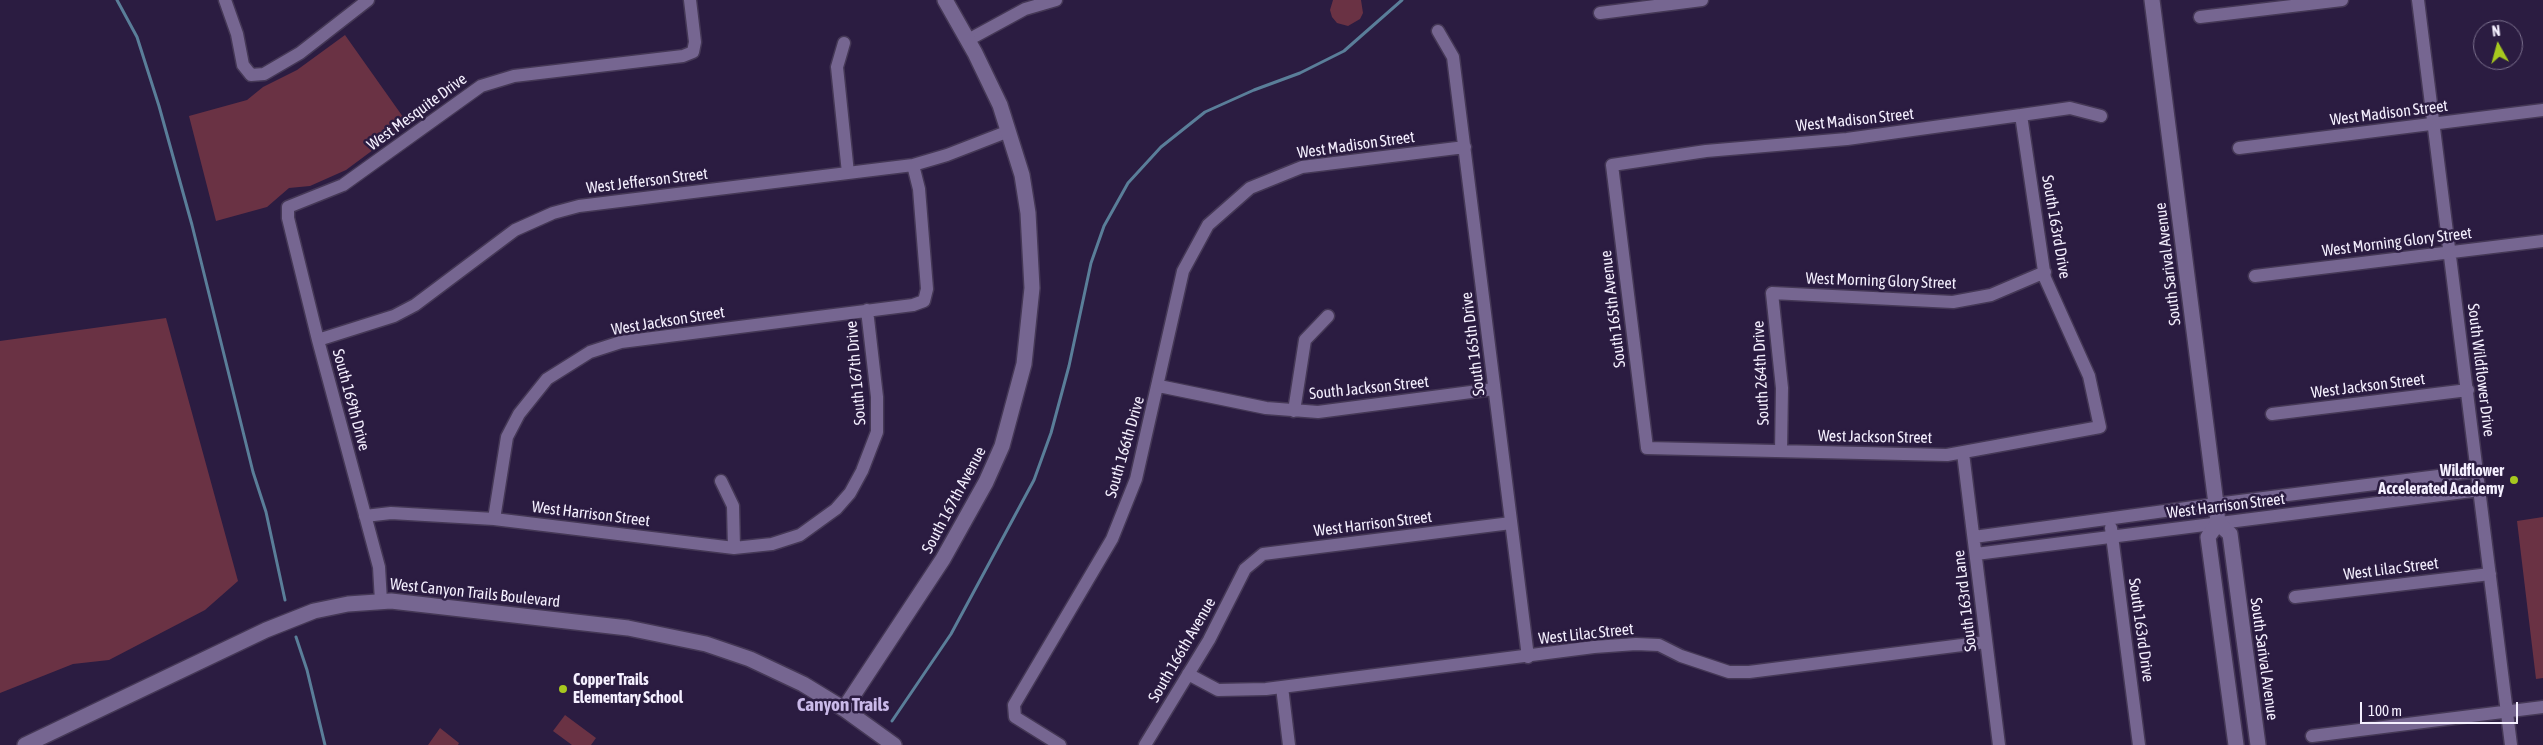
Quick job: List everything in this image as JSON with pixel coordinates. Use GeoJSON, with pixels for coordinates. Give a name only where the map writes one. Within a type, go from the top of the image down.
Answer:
{"type":"FeatureCollection","features":[{"type":"Feature","properties":{"kind":"street"},"geometry":{"type":"LineString","coordinates":[[225,0],[237,34],[243,64],[251,75],[264,74],[300,54],[368,0]]}},
{"type":"Feature","properties":{"kind":"street","name":"West Mesquite Drive"},"geometry":{"type":"LineString","coordinates":[[288,207],[343,185],[480,86],[514,76],[683,56],[693,52],[695,42],[690,0]]}},
{"type":"Feature","properties":{"kind":"street","name":"South 167th Avenue"},"geometry":{"type":"LineString","coordinates":[[844,709],[943,558],[986,482],[1004,437],[1024,364],[1032,288],[1028,213],[1022,175],[1000,105],[968,40],[945,0]]}},
{"type":"Feature","properties":{"kind":"street"},"geometry":{"type":"LineString","coordinates":[[968,40],[1025,9],[1056,0]]}},
{"type":"Feature","properties":{"kind":"street"},"geometry":{"type":"LineString","coordinates":[[1600,13],[1702,0]]}},
{"type":"Feature","properties":{"kind":"street","name":"South Sarival Avenue"},"geometry":{"type":"LineString","coordinates":[[2152,0],[2218,523],[2230,534],[2258,745]]}},
{"type":"Feature","properties":{"kind":"street"},"geometry":{"type":"LineString","coordinates":[[2200,17],[2263,5],[2342,0]]}},
{"type":"Feature","properties":{"kind":"street","name":"South Wildflower Drive"},"geometry":{"type":"LineString","coordinates":[[2418,0],[2511,745]]}},
{"type":"Feature","properties":{"kind":"street","name":"South 165th Drive"},"geometry":{"type":"LineString","coordinates":[[1438,31],[1453,57],[1466,147],[1528,657]]}},
{"type":"Feature","properties":{"kind":"street"},"geometry":{"type":"LineString","coordinates":[[844,43],[838,67],[848,173]]}},
{"type":"Feature","properties":{"kind":"street","name":"West Madison Street"},"geometry":{"type":"LineString","coordinates":[[1612,165],[1706,151],[1848,139],[2070,108],[2101,116]]}},
{"type":"Feature","properties":{"kind":"street","name":"West Madison Street"},"geometry":{"type":"LineString","coordinates":[[2239,148],[2543,110]]}},
{"type":"Feature","properties":{"kind":"street","name":"South 163rd Drive"},"geometry":{"type":"LineString","coordinates":[[2020,115],[2044,272],[2089,376],[2100,427]]}},
{"type":"Feature","properties":{"kind":"street","name":"West Jefferson Street"},"geometry":{"type":"LineString","coordinates":[[318,340],[394,316],[415,305],[515,230],[553,213],[580,206],[913,164],[947,155],[1009,132]]}},
{"type":"Feature","properties":{"kind":"street","name":"West Madison Street"},"geometry":{"type":"LineString","coordinates":[[1208,225],[1250,188],[1302,166],[1466,147]]}},
{"type":"Feature","properties":{"kind":"street","name":"West Jackson Street"},"geometry":{"type":"LineString","coordinates":[[494,519],[507,437],[519,414],[547,379],[590,352],[621,342],[913,305],[924,301],[927,288],[919,189],[913,164]]}},
{"type":"Feature","properties":{"kind":"street","name":"South 165th Avenue"},"geometry":{"type":"LineString","coordinates":[[1612,165],[1647,448]]}},
{"type":"Feature","properties":{"kind":"street","name":"South 169th Drive"},"geometry":{"type":"LineString","coordinates":[[288,207],[288,218],[318,340],[379,567],[381,601]]}},
{"type":"Feature","properties":{"kind":"street","name":"South 166th Drive"},"geometry":{"type":"LineString","coordinates":[[1060,745],[1015,717],[1014,705],[1112,539],[1136,479],[1159,386],[1183,271],[1208,225]]}},
{"type":"Feature","properties":{"kind":"street","name":"West Morning Glory Street"},"geometry":{"type":"LineString","coordinates":[[2255,276],[2543,241]]}},
{"type":"Feature","properties":{"kind":"street","name":"West Morning Glory Street"},"geometry":{"type":"LineString","coordinates":[[1772,293],[1953,302],[1991,295],[2044,272]]}},
{"type":"Feature","properties":{"kind":"street","name":"South 264th Drive"},"geometry":{"type":"LineString","coordinates":[[1772,293],[1782,388],[1781,452]]}},
{"type":"Feature","properties":{"kind":"street","name":"South 167th Drive"},"geometry":{"type":"LineString","coordinates":[[811,529],[836,509],[850,493],[862,471],[877,432],[877,397],[867,310]]}},
{"type":"Feature","properties":{"kind":"street"},"geometry":{"type":"LineString","coordinates":[[1294,411],[1305,340],[1328,316]]}},
{"type":"Feature","properties":{"kind":"street","name":"South Jackson Street"},"geometry":{"type":"LineString","coordinates":[[1159,386],[1266,408],[1318,412],[1494,389]]}},
{"type":"Feature","properties":{"kind":"street","name":"West Jackson Street"},"geometry":{"type":"LineString","coordinates":[[2272,414],[2468,390]]}},
{"type":"Feature","properties":{"kind":"street","name":"West Jackson Street"},"geometry":{"type":"LineString","coordinates":[[1647,448],[1947,455],[2100,427]]}},
{"type":"Feature","properties":{"kind":"street","name":"South 163rd Lane"},"geometry":{"type":"LineString","coordinates":[[1963,453],[1999,745]]}},
{"type":"Feature","properties":{"kind":"street","name":"West Harrison Street"},"geometry":{"type":"LineString","coordinates":[[1974,537],[2478,471]]}},
{"type":"Feature","properties":{"kind":"street"},"geometry":{"type":"LineString","coordinates":[[721,481],[732,506],[734,548]]}},
{"type":"Feature","properties":{"kind":"street","name":"West Harrison Street"},"geometry":{"type":"LineString","coordinates":[[1976,554],[2480,490]]}},
{"type":"Feature","properties":{"kind":"street","name":"West Harrison Street"},"geometry":{"type":"LineString","coordinates":[[365,516],[391,513],[494,519],[734,548],[772,544],[811,529]]}},
{"type":"Feature","properties":{"kind":"street","name":"South 163rd Drive"},"geometry":{"type":"LineString","coordinates":[[2110,518],[2139,745]]}},
{"type":"Feature","properties":{"kind":"street","name":"West Harrison Street"},"geometry":{"type":"LineString","coordinates":[[1245,569],[1263,554],[1511,522]]}},
{"type":"Feature","properties":{"kind":"street","name":"South Sarival Avenue"},"geometry":{"type":"LineString","coordinates":[[2218,523],[2208,537],[2236,745]]}},
{"type":"Feature","properties":{"kind":"street","name":"South 166th Avenue"},"geometry":{"type":"LineString","coordinates":[[1145,745],[1209,640],[1245,569]]}},
{"type":"Feature","properties":{"kind":"street","name":"West Lilac Street"},"geometry":{"type":"LineString","coordinates":[[2296,597],[2490,574]]}},
{"type":"Feature","properties":{"kind":"street","name":"West Canyon Trails Boulevard"},"geometry":{"type":"LineString","coordinates":[[25,745],[291,620],[331,607],[381,601],[525,615],[668,634],[706,644],[773,669],[844,709],[894,745]]}},
{"type":"Feature","properties":{"kind":"street","name":"West Lilac Street"},"geometry":{"type":"LineString","coordinates":[[1188,674],[1218,690],[1282,687],[1528,657],[1594,647],[1636,644],[1659,646],[1681,656],[1729,672],[1749,672],[1986,642]]}},
{"type":"Feature","properties":{"kind":"street"},"geometry":{"type":"LineString","coordinates":[[1282,687],[1289,745]]}},
{"type":"Feature","properties":{"kind":"street"},"geometry":{"type":"LineString","coordinates":[[2312,736],[2543,707]]}},
{"type":"Feature","properties":{"kind":"shaded area"},"geometry":{"type":"Polygon","coordinates":[[[1333,0],[1361,0],[1363,13],[1360,19],[1348,26],[1337,23],[1332,17],[1330,10],[1333,0]]]}},
{"type":"Feature","properties":{"kind":"shaded area"},"geometry":{"type":"Polygon","coordinates":[[[345,35],[408,124],[346,170],[310,186],[289,188],[267,207],[216,221],[189,116],[247,100],[263,87],[297,70],[345,35]]]}},
{"type":"Feature","properties":{"kind":"shaded area"},"geometry":{"type":"Polygon","coordinates":[[[166,318],[238,581],[205,610],[109,660],[73,664],[0,693],[0,341],[166,318]]]}},
{"type":"Feature","properties":{"kind":"shaded area"},"geometry":{"type":"Polygon","coordinates":[[[2543,517],[2543,678],[2536,679],[2517,521],[2543,517]]]}},
{"type":"Feature","properties":{"kind":"shaded area"},"geometry":{"type":"Polygon","coordinates":[[[565,715],[596,738],[591,745],[572,745],[553,731],[565,715]]]}},
{"type":"Feature","properties":{"kind":"shaded area"},"geometry":{"type":"Polygon","coordinates":[[[440,728],[459,743],[458,745],[428,745],[440,728]]]}},
{"type":"Feature","properties":{"kind":"waterway"},"geometry":{"type":"LineString","coordinates":[[117,0],[137,37],[159,106],[192,225],[253,472],[266,512],[285,600]]}},
{"type":"Feature","properties":{"kind":"waterway"},"geometry":{"type":"LineString","coordinates":[[892,721],[951,634],[1034,480],[1051,433],[1069,366],[1091,263],[1104,226],[1128,183],[1161,147],[1205,112],[1254,90],[1300,73],[1344,51],[1402,0]]}},
{"type":"Feature","properties":{"kind":"waterway"},"geometry":{"type":"LineString","coordinates":[[296,637],[307,670],[325,745]]}},
{"type":"Feature","properties":{"kind":"place","name":"Wildflower Accelerated Academy"},"geometry":{"type":"Point","coordinates":[2514,480]}},
{"type":"Feature","properties":{"kind":"place","name":"Copper Trails Elementary School"},"geometry":{"type":"Point","coordinates":[563,689]}},
{"type":"Feature","properties":{"kind":"district","name":"Canyon Trails"},"geometry":{"type":"Point","coordinates":[843,705]}}]}
